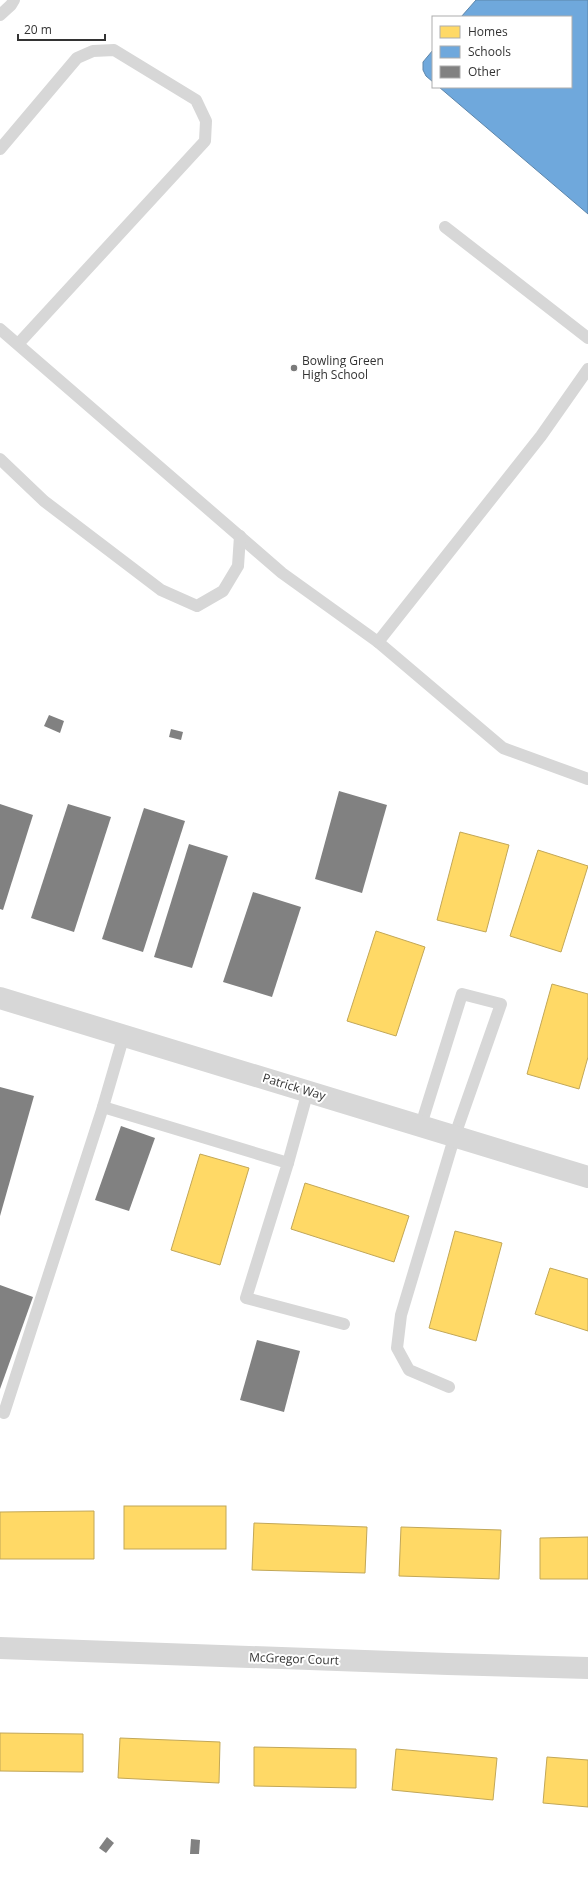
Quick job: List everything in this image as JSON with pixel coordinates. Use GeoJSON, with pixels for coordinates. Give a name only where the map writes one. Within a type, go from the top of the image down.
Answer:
{"type":"FeatureCollection","features":[{"type":"Feature","properties":{"kind":"street","name":"Patrick Way"},"geometry":{"type":"LineString","coordinates":[[0,998],[455,1135],[588,1177]]}},
{"type":"Feature","properties":{"kind":"street","name":"McGregor Court"},"geometry":{"type":"LineString","coordinates":[[0,1648],[424,1664],[588,1668]]}},
{"type":"Feature","properties":{"kind":"lane"},"geometry":{"type":"LineString","coordinates":[[0,15],[11,5],[14,0]]}},
{"type":"Feature","properties":{"kind":"lane"},"geometry":{"type":"LineString","coordinates":[[0,149],[77,58],[93,51],[114,50],[196,100],[206,121],[205,141],[19,344]]}},
{"type":"Feature","properties":{"kind":"lane"},"geometry":{"type":"LineString","coordinates":[[445,227],[588,338]]}},
{"type":"Feature","properties":{"kind":"lane"},"geometry":{"type":"LineString","coordinates":[[0,329],[282,573],[378,642],[503,748],[588,779]]}},
{"type":"Feature","properties":{"kind":"lane"},"geometry":{"type":"LineString","coordinates":[[378,642],[541,436],[588,369]]}},
{"type":"Feature","properties":{"kind":"lane"},"geometry":{"type":"LineString","coordinates":[[0,460],[44,501],[161,590],[197,606],[223,591],[238,566],[240,536]]}},
{"type":"Feature","properties":{"kind":"lane"},"geometry":{"type":"LineString","coordinates":[[421,1125],[462,994],[501,1004],[455,1135],[401,1315],[397,1348],[409,1370],[449,1388]]}},
{"type":"Feature","properties":{"kind":"lane"},"geometry":{"type":"LineString","coordinates":[[4,1412],[103,1107],[124,1035]]}},
{"type":"Feature","properties":{"kind":"lane"},"geometry":{"type":"LineString","coordinates":[[308,1091],[288,1164],[246,1298],[344,1324]]}},
{"type":"Feature","properties":{"kind":"lane"},"geometry":{"type":"LineString","coordinates":[[103,1107],[288,1164]]}},
{"type":"Feature","properties":{"kind":"building: Homes"},"geometry":{"type":"Polygon","coordinates":[[[460,832],[509,845],[486,932],[437,920],[460,832]]]}},
{"type":"Feature","properties":{"kind":"building: Homes"},"geometry":{"type":"Polygon","coordinates":[[[538,850],[588,866],[561,952],[510,936],[538,850]]]}},
{"type":"Feature","properties":{"kind":"building: Homes"},"geometry":{"type":"Polygon","coordinates":[[[376,931],[425,947],[396,1036],[347,1021],[376,931]]]}},
{"type":"Feature","properties":{"kind":"building: Homes"},"geometry":{"type":"Polygon","coordinates":[[[552,984],[588,994],[588,1057],[579,1089],[527,1074],[552,984]]]}},
{"type":"Feature","properties":{"kind":"building: Homes"},"geometry":{"type":"Polygon","coordinates":[[[200,1154],[249,1168],[220,1265],[171,1250],[200,1154]]]}},
{"type":"Feature","properties":{"kind":"building: Homes"},"geometry":{"type":"Polygon","coordinates":[[[305,1183],[409,1216],[394,1262],[291,1229],[305,1183]]]}},
{"type":"Feature","properties":{"kind":"building: Homes"},"geometry":{"type":"Polygon","coordinates":[[[455,1231],[502,1243],[476,1341],[429,1328],[455,1231]]]}},
{"type":"Feature","properties":{"kind":"building: Homes"},"geometry":{"type":"Polygon","coordinates":[[[550,1268],[588,1279],[588,1331],[535,1314],[550,1268]]]}},
{"type":"Feature","properties":{"kind":"building: Homes"},"geometry":{"type":"Polygon","coordinates":[[[124,1506],[226,1506],[226,1549],[124,1549],[124,1506]]]}},
{"type":"Feature","properties":{"kind":"building: Homes"},"geometry":{"type":"Polygon","coordinates":[[[94,1511],[94,1559],[0,1559],[0,1512],[94,1511]]]}},
{"type":"Feature","properties":{"kind":"building: Homes"},"geometry":{"type":"Polygon","coordinates":[[[254,1523],[367,1527],[365,1573],[252,1570],[254,1523]]]}},
{"type":"Feature","properties":{"kind":"building: Homes"},"geometry":{"type":"Polygon","coordinates":[[[401,1527],[501,1530],[499,1579],[399,1576],[401,1527]]]}},
{"type":"Feature","properties":{"kind":"building: Homes"},"geometry":{"type":"Polygon","coordinates":[[[588,1537],[588,1579],[540,1579],[540,1538],[588,1537]]]}},
{"type":"Feature","properties":{"kind":"building: Homes"},"geometry":{"type":"Polygon","coordinates":[[[0,1733],[83,1734],[83,1772],[0,1771],[0,1733]]]}},
{"type":"Feature","properties":{"kind":"building: Homes"},"geometry":{"type":"Polygon","coordinates":[[[120,1738],[220,1742],[219,1783],[118,1778],[120,1738]]]}},
{"type":"Feature","properties":{"kind":"building: Homes"},"geometry":{"type":"Polygon","coordinates":[[[254,1747],[356,1749],[356,1788],[254,1786],[254,1747]]]}},
{"type":"Feature","properties":{"kind":"building: Homes"},"geometry":{"type":"Polygon","coordinates":[[[396,1749],[497,1758],[493,1800],[392,1790],[396,1749]]]}},
{"type":"Feature","properties":{"kind":"building: Homes"},"geometry":{"type":"Polygon","coordinates":[[[547,1757],[588,1760],[588,1807],[543,1803],[547,1757]]]}},
{"type":"Feature","properties":{"kind":"building: Schools"},"geometry":{"type":"Polygon","coordinates":[[[476,0],[588,0],[588,214],[440,88],[572,88],[572,16],[462,16],[476,0]]]}},
{"type":"Feature","properties":{"kind":"building: Schools"},"geometry":{"type":"Polygon","coordinates":[[[432,51],[432,81],[426,76],[423,70],[423,62],[432,51]]]}},
{"type":"Feature","properties":{"kind":"building: Other"},"geometry":{"type":"Polygon","coordinates":[[[49,715],[64,721],[60,733],[44,726],[49,715]]]}},
{"type":"Feature","properties":{"kind":"building: Other"},"geometry":{"type":"Polygon","coordinates":[[[171,729],[183,732],[181,740],[169,737],[171,729]]]}},
{"type":"Feature","properties":{"kind":"building: Other"},"geometry":{"type":"Polygon","coordinates":[[[339,791],[387,805],[362,893],[315,879],[339,791]]]}},
{"type":"Feature","properties":{"kind":"building: Other"},"geometry":{"type":"Polygon","coordinates":[[[0,804],[33,815],[3,910],[0,909],[0,804]]]}},
{"type":"Feature","properties":{"kind":"building: Other"},"geometry":{"type":"Polygon","coordinates":[[[68,804],[111,817],[74,932],[31,918],[68,804]]]}},
{"type":"Feature","properties":{"kind":"building: Other"},"geometry":{"type":"Polygon","coordinates":[[[144,808],[185,821],[143,952],[102,939],[144,808]]]}},
{"type":"Feature","properties":{"kind":"building: Other"},"geometry":{"type":"Polygon","coordinates":[[[189,844],[228,856],[192,968],[154,957],[189,844]]]}},
{"type":"Feature","properties":{"kind":"building: Other"},"geometry":{"type":"Polygon","coordinates":[[[253,892],[301,907],[272,997],[223,982],[253,892]]]}},
{"type":"Feature","properties":{"kind":"building: Other"},"geometry":{"type":"Polygon","coordinates":[[[0,1087],[34,1096],[0,1216],[0,1087]]]}},
{"type":"Feature","properties":{"kind":"building: Other"},"geometry":{"type":"Polygon","coordinates":[[[121,1126],[155,1138],[129,1211],[95,1200],[121,1126]]]}},
{"type":"Feature","properties":{"kind":"building: Other"},"geometry":{"type":"Polygon","coordinates":[[[0,1285],[33,1297],[0,1389],[0,1285]]]}},
{"type":"Feature","properties":{"kind":"building: Other"},"geometry":{"type":"Polygon","coordinates":[[[257,1340],[300,1351],[284,1412],[240,1400],[257,1340]]]}},
{"type":"Feature","properties":{"kind":"building: Other"},"geometry":{"type":"Polygon","coordinates":[[[107,1837],[114,1843],[106,1853],[99,1848],[107,1837]]]}},
{"type":"Feature","properties":{"kind":"building: Other"},"geometry":{"type":"Polygon","coordinates":[[[191,1839],[200,1840],[199,1854],[190,1854],[191,1839]]]}},
{"type":"Feature","properties":{"kind":"place","name":"Bowling Green High School"},"geometry":{"type":"Point","coordinates":[294,368]}}]}
